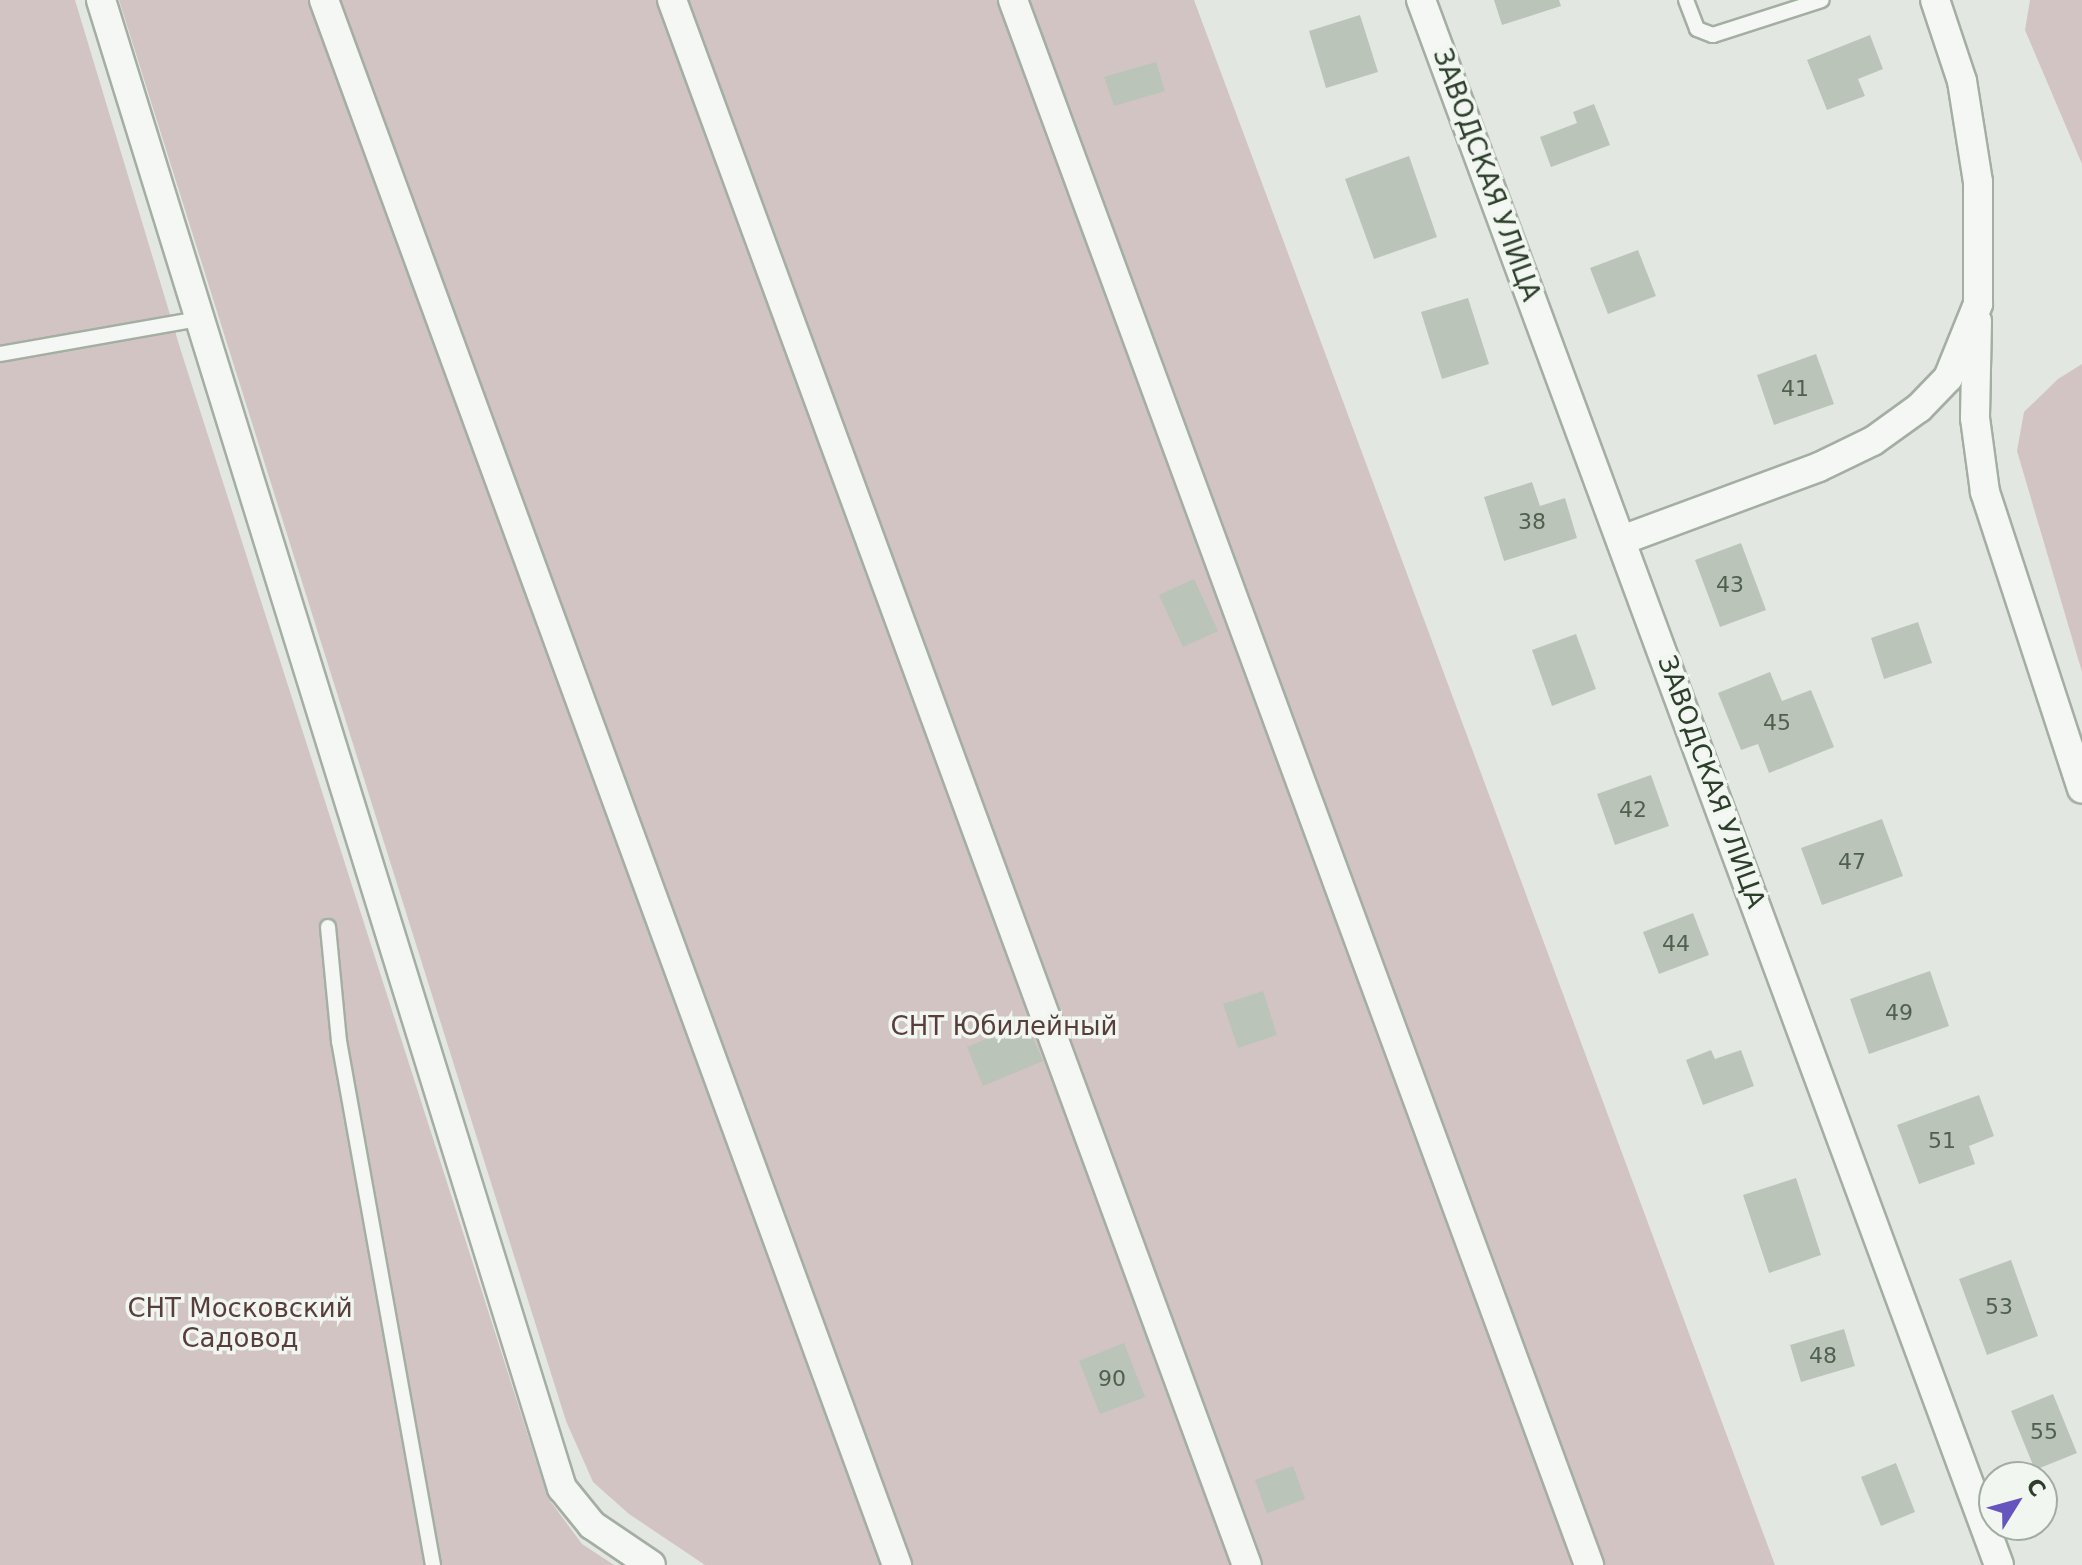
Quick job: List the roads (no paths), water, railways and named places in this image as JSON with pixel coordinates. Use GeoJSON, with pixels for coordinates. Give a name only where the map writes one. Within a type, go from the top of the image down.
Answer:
{"type":"FeatureCollection","features":[{"type":"Feature","properties":{"kind":"street"},"geometry":{"type":"LineString","coordinates":[[101,0],[562,1488],[592,1525],[651,1565]]}},
{"type":"Feature","properties":{"kind":"street"},"geometry":{"type":"LineString","coordinates":[[324,0],[897,1565]]}},
{"type":"Feature","properties":{"kind":"street"},"geometry":{"type":"LineString","coordinates":[[672,0],[1247,1565]]}},
{"type":"Feature","properties":{"kind":"street"},"geometry":{"type":"LineString","coordinates":[[1013,0],[1589,1565]]}},
{"type":"Feature","properties":{"kind":"street","name":"ЗАВОДСКАЯ УЛИЦА"},"geometry":{"type":"LineString","coordinates":[[1421,0],[1999,1565]]}},
{"type":"Feature","properties":{"kind":"street"},"geometry":{"type":"LineString","coordinates":[[1935,0],[1962,81],[1978,182],[1975,418],[1985,492],[2082,789]]}},
{"type":"Feature","properties":{"kind":"street"},"geometry":{"type":"LineString","coordinates":[[1622,540],[1819,467],[1873,441],[1919,408],[1948,378],[1978,304]]}},
{"type":"Feature","properties":{"kind":"lane"},"geometry":{"type":"LineString","coordinates":[[1686,0],[1697,29],[1713,35],[1822,0]]}},
{"type":"Feature","properties":{"kind":"lane"},"geometry":{"type":"LineString","coordinates":[[0,354],[198,319]]}},
{"type":"Feature","properties":{"kind":"lane"},"geometry":{"type":"LineString","coordinates":[[328,927],[339,1041],[433,1565]]}},
{"type":"Feature","properties":{"kind":"park label","name":"СНТ Юбилейный"},"geometry":{"type":"Point","coordinates":[1004,1027]}},
{"type":"Feature","properties":{"kind":"park label","name":"СНТ Московский Садовод"},"geometry":{"type":"Point","coordinates":[240,1324]}}]}
